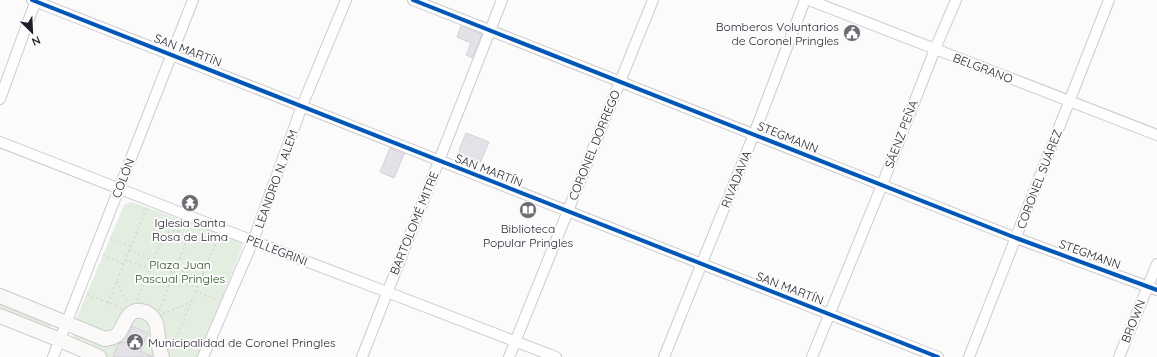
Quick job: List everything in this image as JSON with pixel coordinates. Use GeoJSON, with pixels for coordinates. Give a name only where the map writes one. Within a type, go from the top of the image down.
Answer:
{"type":"FeatureCollection","features":[{"type":"Feature","properties":{"kind":"main road"},"geometry":{"type":"LineString","coordinates":[[0,296],[105,339],[112,338],[118,334],[128,316],[136,312],[146,312],[154,319],[156,324],[158,343],[162,357]]}},
{"type":"Feature","properties":{"kind":"main road"},"geometry":{"type":"LineString","coordinates":[[0,316],[99,357]]}},
{"type":"Feature","properties":{"kind":"street","name":"SAN MARTÍN"},"geometry":{"type":"LineString","coordinates":[[34,0],[938,357]]}},
{"type":"Feature","properties":{"kind":"street"},"geometry":{"type":"LineString","coordinates":[[0,99],[34,0]]}},
{"type":"Feature","properties":{"kind":"street","name":"COLÓN"},"geometry":{"type":"LineString","coordinates":[[53,357],[193,0]]}},
{"type":"Feature","properties":{"kind":"street","name":"LEANDRO N. ALEM"},"geometry":{"type":"LineString","coordinates":[[203,357],[253,241],[302,106],[346,0]]}},
{"type":"Feature","properties":{"kind":"street","name":"STEGMANN"},"geometry":{"type":"LineString","coordinates":[[413,0],[1016,238],[1152,288]]}},
{"type":"Feature","properties":{"kind":"street","name":"BARTOLOMÉ MITRE"},"geometry":{"type":"LineString","coordinates":[[362,357],[502,0]]}},
{"type":"Feature","properties":{"kind":"street","name":"CORONEL DORREGO"},"geometry":{"type":"LineString","coordinates":[[509,357],[652,0]]}},
{"type":"Feature","properties":{"kind":"street","name":"RIVADAVIA"},"geometry":{"type":"LineString","coordinates":[[664,357],[754,134],[805,0]]}},
{"type":"Feature","properties":{"kind":"street","name":"BELGRANO"},"geometry":{"type":"LineString","coordinates":[[810,0],[1157,135]]}},
{"type":"Feature","properties":{"kind":"street","name":"SÁENZ PEÑA"},"geometry":{"type":"LineString","coordinates":[[812,357],[956,0]]}},
{"type":"Feature","properties":{"kind":"street","name":"CORONEL SUÁREZ"},"geometry":{"type":"LineString","coordinates":[[969,357],[1110,0]]}},
{"type":"Feature","properties":{"kind":"street","name":"PELLEGRINI"},"geometry":{"type":"LineString","coordinates":[[0,142],[556,357]]}},
{"type":"Feature","properties":{"kind":"street","name":"BROWN"},"geometry":{"type":"LineString","coordinates":[[1119,357],[1152,288],[1157,264]]}},
{"type":"Feature","properties":{"kind":"path"},"geometry":{"type":"LineString","coordinates":[[108,303],[147,208]]}},
{"type":"Feature","properties":{"kind":"path"},"geometry":{"type":"LineString","coordinates":[[178,232],[182,220]]}},
{"type":"Feature","properties":{"kind":"path"},"geometry":{"type":"LineString","coordinates":[[135,303],[164,235],[171,231],[178,232],[182,235],[185,246],[158,311]]}},
{"type":"Feature","properties":{"kind":"path"},"geometry":{"type":"LineString","coordinates":[[178,334],[219,234]]}},
{"type":"Feature","properties":{"kind":"path"},"geometry":{"type":"LineString","coordinates":[[110,238],[131,246]]}},
{"type":"Feature","properties":{"kind":"path"},"geometry":{"type":"LineString","coordinates":[[129,250],[153,260]]}},
{"type":"Feature","properties":{"kind":"path"},"geometry":{"type":"LineString","coordinates":[[103,255],[124,264]]}},
{"type":"Feature","properties":{"kind":"path"},"geometry":{"type":"LineString","coordinates":[[125,260],[150,269]]}},
{"type":"Feature","properties":{"kind":"path"},"geometry":{"type":"LineString","coordinates":[[151,265],[174,273]]}},
{"type":"Feature","properties":{"kind":"path"},"geometry":{"type":"LineString","coordinates":[[176,268],[201,278]]}},
{"type":"Feature","properties":{"kind":"path"},"geometry":{"type":"LineString","coordinates":[[202,274],[228,284]]}},
{"type":"Feature","properties":{"kind":"path"},"geometry":{"type":"LineString","coordinates":[[172,278],[197,287]]}},
{"type":"Feature","properties":{"kind":"path"},"geometry":{"type":"LineString","coordinates":[[117,280],[128,306]]}},
{"type":"Feature","properties":{"kind":"path"},"geometry":{"type":"LineString","coordinates":[[195,291],[221,301]]}},
{"type":"Feature","properties":{"kind":"path"},"geometry":{"type":"LineString","coordinates":[[86,294],[122,309]]}},
{"type":"Feature","properties":{"kind":"path"},"geometry":{"type":"LineString","coordinates":[[161,314],[191,302]]}},
{"type":"Feature","properties":{"kind":"green space","name":"Plaza Juan Pascual Pringles"},"geometry":{"type":"Polygon","coordinates":[[[132,202],[239,241],[242,244],[242,248],[198,357],[165,357],[147,309],[111,334],[77,320],[124,205],[132,202]]]}},
{"type":"Feature","properties":{"kind":"green space"},"geometry":{"type":"Polygon","coordinates":[[[0,302],[52,325],[48,328],[0,310],[0,302]]]}},
{"type":"Feature","properties":{"kind":"green space","name":"Plaza Juan Pascual Pringles"},"geometry":{"type":"Polygon","coordinates":[[[137,315],[149,318],[158,357],[103,357],[73,340],[72,337],[75,334],[101,342],[137,315]]]}},
{"type":"Feature","properties":{"kind":"building"},"geometry":{"type":"Polygon","coordinates":[[[461,26],[482,34],[472,58],[466,55],[471,43],[457,37],[461,26]]]}},
{"type":"Feature","properties":{"kind":"building"},"geometry":{"type":"Polygon","coordinates":[[[466,133],[489,142],[480,163],[462,156],[459,150],[466,133]]]}},
{"type":"Feature","properties":{"kind":"building"},"geometry":{"type":"Polygon","coordinates":[[[390,148],[404,154],[394,178],[380,172],[390,148]]]}},
{"type":"Feature","properties":{"kind":"building","name":"Municipalidad de Coronel Pringles"},"geometry":{"type":"Polygon","coordinates":[[[132,326],[148,333],[140,351],[153,357],[113,357],[118,344],[122,342],[125,343],[132,326]]]}},
{"type":"Feature","properties":{"kind":"cycle path"},"geometry":{"type":"LineString","coordinates":[[32,0],[938,357]]}},
{"type":"Feature","properties":{"kind":"cycle path"},"geometry":{"type":"LineString","coordinates":[[413,0],[1016,238],[1157,290]]}},
{"type":"Feature","properties":{"kind":"place","name":"Bomberos Voluntarios de Coronel Pringles"},"geometry":{"type":"Point","coordinates":[852,33]}},
{"type":"Feature","properties":{"kind":"place","name":"Iglesia Santa Rosa de Lima"},"geometry":{"type":"Point","coordinates":[190,203]}},
{"type":"Feature","properties":{"kind":"place","name":"Biblioteca Popular Pringles"},"geometry":{"type":"Point","coordinates":[528,210]}},
{"type":"Feature","properties":{"kind":"place","name":"Municipalidad de Coronel Pringles"},"geometry":{"type":"Point","coordinates":[135,342]}}]}
